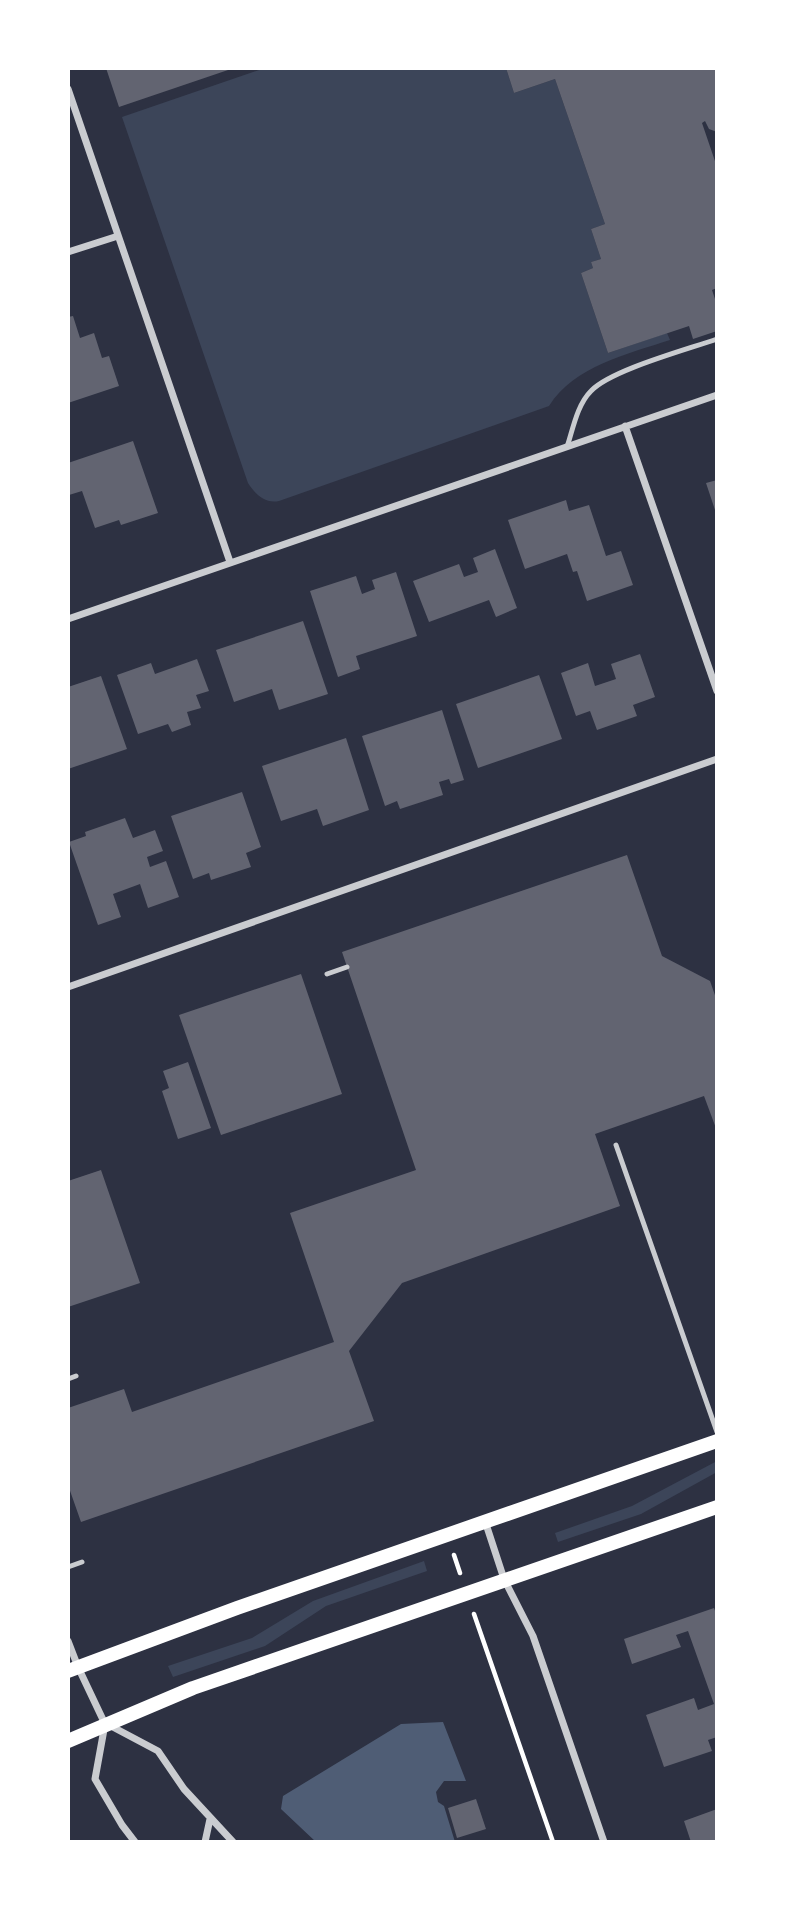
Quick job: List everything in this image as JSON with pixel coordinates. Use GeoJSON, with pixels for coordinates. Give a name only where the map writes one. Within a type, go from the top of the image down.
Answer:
{"type":"FeatureCollection","features":[{"type":"Feature","properties":{"kind":"main road"},"geometry":{"type":"LineString","coordinates":[[73,1669],[149,1639],[717,1441]]}},
{"type":"Feature","properties":{"kind":"main road"},"geometry":{"type":"LineString","coordinates":[[68,1741],[193,1688],[717,1507]]}},
{"type":"Feature","properties":{"kind":"street"},"geometry":{"type":"LineString","coordinates":[[68,89],[230,562]]}},
{"type":"Feature","properties":{"kind":"street"},"geometry":{"type":"LineString","coordinates":[[68,252],[118,236]]}},
{"type":"Feature","properties":{"kind":"street"},"geometry":{"type":"LineString","coordinates":[[68,619],[717,395]]}},
{"type":"Feature","properties":{"kind":"street"},"geometry":{"type":"LineString","coordinates":[[625,426],[717,691]]}},
{"type":"Feature","properties":{"kind":"street"},"geometry":{"type":"LineString","coordinates":[[68,987],[717,760]]}},
{"type":"Feature","properties":{"kind":"street"},"geometry":{"type":"LineString","coordinates":[[484,1521],[504,1579],[533,1636],[604,1842]]}},
{"type":"Feature","properties":{"kind":"street"},"geometry":{"type":"LineString","coordinates":[[68,1641],[73,1669],[105,1724],[158,1751],[184,1789],[233,1842]]}},
{"type":"Feature","properties":{"kind":"street"},"geometry":{"type":"LineString","coordinates":[[105,1724],[95,1779],[135,1842]]}},
{"type":"Feature","properties":{"kind":"street"},"geometry":{"type":"LineString","coordinates":[[205,1842],[210,1819]]}},
{"type":"Feature","properties":{"kind":"lane"},"geometry":{"type":"LineString","coordinates":[[568,447],[581,407],[589,392],[607,378],[717,339]]}},
{"type":"Feature","properties":{"kind":"lane"},"geometry":{"type":"LineString","coordinates":[[327,974],[347,967]]}},
{"type":"Feature","properties":{"kind":"lane"},"geometry":{"type":"LineString","coordinates":[[616,1145],[717,1432]]}},
{"type":"Feature","properties":{"kind":"lane"},"geometry":{"type":"LineString","coordinates":[[68,1379],[76,1376]]}},
{"type":"Feature","properties":{"kind":"lane"},"geometry":{"type":"LineString","coordinates":[[68,1567],[82,1562]]}},
{"type":"Feature","properties":{"kind":"path"},"geometry":{"type":"LineString","coordinates":[[447,1534],[553,1842]]}},
{"type":"Feature","properties":{"kind":"shaded area"},"geometry":{"type":"Polygon","coordinates":[[[265,68],[506,68],[514,93],[555,79],[605,224],[591,229],[601,259],[591,262],[593,268],[581,273],[608,353],[667,333],[670,340],[620,356],[587,371],[560,392],[549,406],[279,501],[269,501],[261,497],[248,483],[122,117],[265,68]]]}},
{"type":"Feature","properties":{"kind":"shaded area"},"geometry":{"type":"Polygon","coordinates":[[[717,1461],[717,1472],[641,1514],[558,1542],[555,1533],[632,1506],[717,1461]]]}},
{"type":"Feature","properties":{"kind":"shaded area"},"geometry":{"type":"Polygon","coordinates":[[[424,1561],[427,1571],[326,1606],[265,1646],[173,1677],[168,1666],[252,1638],[313,1601],[424,1561]]]}},
{"type":"Feature","properties":{"kind":"shaded area"},"geometry":{"type":"Polygon","coordinates":[[[443,1722],[466,1781],[444,1781],[436,1792],[438,1802],[444,1806],[455,1842],[316,1842],[281,1809],[283,1796],[401,1724],[443,1722]]]}},
{"type":"Feature","properties":{"kind":"building"},"geometry":{"type":"Polygon","coordinates":[[[106,68],[231,68],[231,69],[119,107],[106,68]]]}},
{"type":"Feature","properties":{"kind":"building"},"geometry":{"type":"Polygon","coordinates":[[[506,68],[717,68],[717,132],[709,129],[705,121],[702,123],[717,167],[717,288],[712,290],[717,305],[717,331],[693,339],[689,326],[608,353],[581,273],[593,268],[591,262],[601,259],[591,229],[605,224],[555,79],[514,93],[506,68]]]}},
{"type":"Feature","properties":{"kind":"building"},"geometry":{"type":"Polygon","coordinates":[[[73,316],[80,338],[94,333],[102,358],[109,356],[119,386],[68,403],[68,317],[73,316]]]}},
{"type":"Feature","properties":{"kind":"building"},"geometry":{"type":"Polygon","coordinates":[[[133,441],[158,513],[121,525],[119,520],[95,528],[82,491],[69,495],[68,463],[133,441]]]}},
{"type":"Feature","properties":{"kind":"building"},"geometry":{"type":"Polygon","coordinates":[[[717,480],[717,513],[716,513],[706,483],[717,480]]]}},
{"type":"Feature","properties":{"kind":"building"},"geometry":{"type":"Polygon","coordinates":[[[566,500],[569,511],[589,505],[606,556],[621,551],[633,585],[587,601],[577,571],[573,572],[567,554],[525,569],[508,520],[566,500]]]}},
{"type":"Feature","properties":{"kind":"building"},"geometry":{"type":"Polygon","coordinates":[[[495,549],[517,608],[496,617],[489,600],[429,622],[413,581],[459,564],[464,577],[478,572],[473,558],[495,549]]]}},
{"type":"Feature","properties":{"kind":"building"},"geometry":{"type":"Polygon","coordinates":[[[396,572],[417,636],[356,656],[360,669],[338,677],[310,591],[356,576],[362,594],[375,589],[372,580],[396,572]]]}},
{"type":"Feature","properties":{"kind":"building"},"geometry":{"type":"Polygon","coordinates":[[[303,621],[328,694],[279,710],[272,689],[234,702],[216,650],[303,621]]]}},
{"type":"Feature","properties":{"kind":"building"},"geometry":{"type":"Polygon","coordinates":[[[640,654],[655,697],[633,705],[637,716],[597,730],[590,711],[576,716],[561,673],[588,663],[595,686],[616,679],[611,664],[640,654]]]}},
{"type":"Feature","properties":{"kind":"building"},"geometry":{"type":"Polygon","coordinates":[[[197,659],[209,691],[196,695],[201,708],[187,712],[191,725],[172,732],[168,724],[138,734],[117,675],[151,663],[155,674],[197,659]]]}},
{"type":"Feature","properties":{"kind":"building"},"geometry":{"type":"Polygon","coordinates":[[[539,675],[562,739],[478,768],[456,704],[539,675]]]}},
{"type":"Feature","properties":{"kind":"building"},"geometry":{"type":"Polygon","coordinates":[[[101,676],[127,749],[68,769],[68,687],[101,676]]]}},
{"type":"Feature","properties":{"kind":"building"},"geometry":{"type":"Polygon","coordinates":[[[442,710],[464,780],[451,784],[449,779],[439,782],[443,795],[400,809],[397,801],[385,806],[362,736],[442,710]]]}},
{"type":"Feature","properties":{"kind":"building"},"geometry":{"type":"Polygon","coordinates":[[[346,738],[369,810],[323,826],[317,809],[281,821],[262,766],[346,738]]]}},
{"type":"Feature","properties":{"kind":"building"},"geometry":{"type":"Polygon","coordinates":[[[242,792],[261,847],[246,853],[251,867],[211,880],[209,873],[193,879],[171,816],[242,792]]]}},
{"type":"Feature","properties":{"kind":"building"},"geometry":{"type":"Polygon","coordinates":[[[125,818],[133,838],[155,830],[163,851],[147,857],[150,867],[166,861],[179,897],[148,908],[140,884],[113,894],[121,917],[98,925],[69,842],[86,836],[85,832],[125,818]]]}},
{"type":"Feature","properties":{"kind":"building"},"geometry":{"type":"Polygon","coordinates":[[[627,855],[662,956],[710,981],[717,1001],[717,1131],[704,1096],[595,1134],[620,1206],[402,1283],[349,1351],[374,1421],[81,1522],[68,1485],[68,1408],[124,1389],[132,1412],[334,1342],[290,1213],[416,1170],[342,952],[627,855]]]}},
{"type":"Feature","properties":{"kind":"building"},"geometry":{"type":"Polygon","coordinates":[[[301,974],[342,1094],[221,1135],[179,1015],[301,974]]]}},
{"type":"Feature","properties":{"kind":"building"},"geometry":{"type":"Polygon","coordinates":[[[188,1062],[211,1128],[178,1139],[162,1091],[169,1088],[163,1071],[188,1062]]]}},
{"type":"Feature","properties":{"kind":"building"},"geometry":{"type":"Polygon","coordinates":[[[101,1170],[140,1283],[68,1307],[68,1181],[101,1170]]]}},
{"type":"Feature","properties":{"kind":"building"},"geometry":{"type":"Polygon","coordinates":[[[714,1608],[717,1616],[717,1737],[708,1740],[712,1751],[664,1767],[646,1715],[694,1698],[698,1710],[714,1704],[688,1631],[676,1635],[681,1647],[632,1664],[624,1639],[714,1608]]]}},
{"type":"Feature","properties":{"kind":"building"},"geometry":{"type":"Polygon","coordinates":[[[476,1799],[486,1829],[457,1838],[448,1808],[476,1799]]]}},
{"type":"Feature","properties":{"kind":"building"},"geometry":{"type":"Polygon","coordinates":[[[717,1809],[717,1842],[691,1842],[684,1821],[717,1809]]]}}]}
